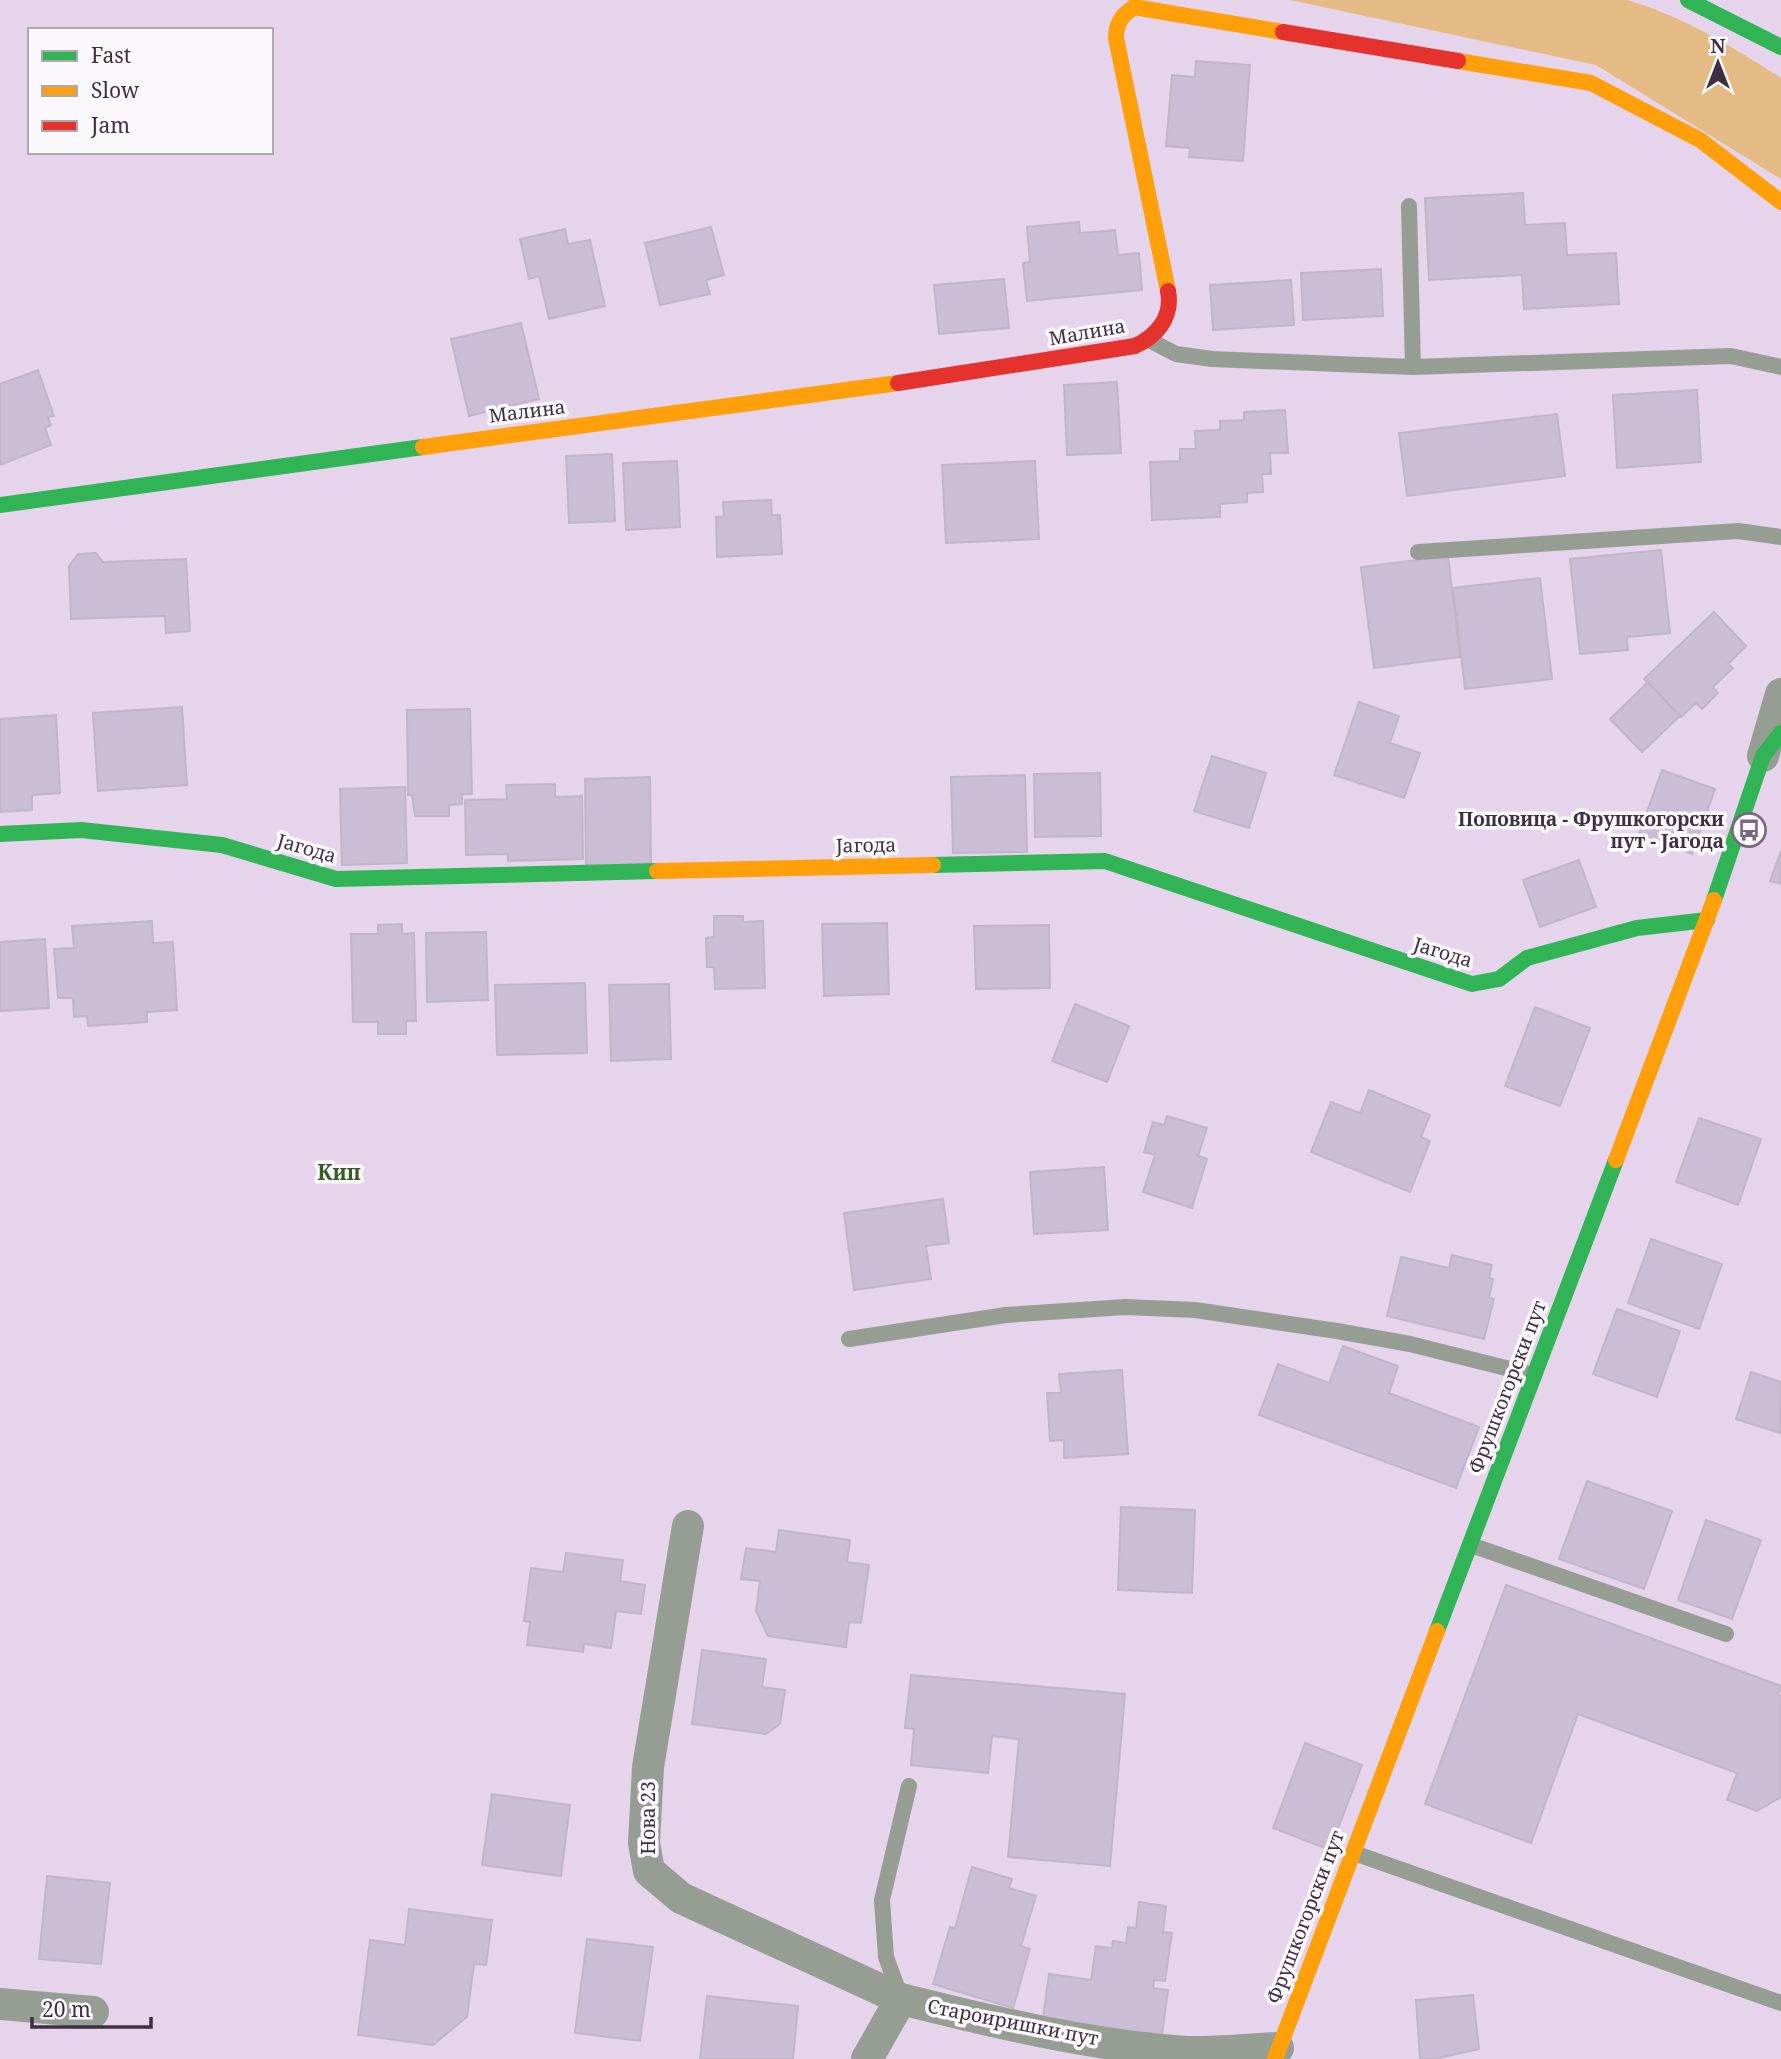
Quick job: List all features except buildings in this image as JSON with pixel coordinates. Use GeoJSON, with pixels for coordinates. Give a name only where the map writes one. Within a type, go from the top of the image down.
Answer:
{"type":"FeatureCollection","features":[{"type":"Feature","properties":{"kind":"street"},"geometry":{"type":"LineString","coordinates":[[1688,0],[1781,47]]}},
{"type":"Feature","properties":{"kind":"street","name":"Малина"},"geometry":{"type":"LineString","coordinates":[[0,505],[956,375],[1135,346],[1149,340],[1160,330],[1168,316],[1170,301],[1116,38],[1118,21],[1134,7],[1591,83],[1700,140],[1781,202]]}},
{"type":"Feature","properties":{"kind":"street"},"geometry":{"type":"LineString","coordinates":[[1772,745],[1781,694]]}},
{"type":"Feature","properties":{"kind":"street","name":"Фрушкогорски пут"},"geometry":{"type":"LineString","coordinates":[[1276,2053],[1471,1545],[1772,745]]}},
{"type":"Feature","properties":{"kind":"street","name":"Јагода"},"geometry":{"type":"LineString","coordinates":[[0,834],[82,830],[222,845],[336,879],[1105,861],[1472,984],[1499,979],[1527,958],[1637,928],[1707,920]]}},
{"type":"Feature","properties":{"kind":"street","name":"Нова 23"},"geometry":{"type":"LineString","coordinates":[[688,1526],[648,1767],[644,1843],[649,1871],[681,1898],[901,1999]]}},
{"type":"Feature","properties":{"kind":"street","name":"Староиришки пут"},"geometry":{"type":"LineString","coordinates":[[867,2059],[901,1999],[999,2023],[1105,2041],[1188,2052],[1276,2053]]}},
{"type":"Feature","properties":{"kind":"street"},"geometry":{"type":"LineString","coordinates":[[0,2004],[93,2012]]}},
{"type":"Feature","properties":{"kind":"lane"},"geometry":{"type":"LineString","coordinates":[[1409,206],[1413,367]]}},
{"type":"Feature","properties":{"kind":"lane"},"geometry":{"type":"LineString","coordinates":[[1149,340],[1176,354],[1212,359],[1413,367],[1731,356],[1781,367]]}},
{"type":"Feature","properties":{"kind":"lane"},"geometry":{"type":"LineString","coordinates":[[1418,552],[1738,531],[1781,537]]}},
{"type":"Feature","properties":{"kind":"lane"},"geometry":{"type":"LineString","coordinates":[[849,1339],[1006,1315],[1125,1307],[1195,1310],[1386,1340],[1534,1375]]}},
{"type":"Feature","properties":{"kind":"lane"},"geometry":{"type":"LineString","coordinates":[[1471,1545],[1726,1634]]}},
{"type":"Feature","properties":{"kind":"lane"},"geometry":{"type":"LineString","coordinates":[[901,1999],[886,1956],[882,1900],[909,1786]]}},
{"type":"Feature","properties":{"kind":"lane"},"geometry":{"type":"LineString","coordinates":[[1352,1852],[1781,2003]]}},
{"type":"Feature","properties":{"kind":"shaded area"},"geometry":{"type":"Polygon","coordinates":[[[1290,0],[1627,0],[1647,7],[1707,33],[1781,78],[1781,179],[1596,65],[1290,0]]]}},
{"type":"Feature","properties":{"kind":"traffic: fast"},"geometry":{"type":"LineString","coordinates":[[1688,0],[1781,47]]}},
{"type":"Feature","properties":{"kind":"traffic: fast"},"geometry":{"type":"LineString","coordinates":[[0,505],[423,447]]}},
{"type":"Feature","properties":{"kind":"traffic: fast"},"geometry":{"type":"LineString","coordinates":[[1714,900],[1763,756],[1781,733]]}},
{"type":"Feature","properties":{"kind":"traffic: fast"},"geometry":{"type":"LineString","coordinates":[[0,834],[81,830],[222,845],[336,879],[657,871]]}},
{"type":"Feature","properties":{"kind":"traffic: fast"},"geometry":{"type":"LineString","coordinates":[[933,865],[1105,861],[1472,984],[1499,979],[1527,958],[1637,928],[1707,920]]}},
{"type":"Feature","properties":{"kind":"traffic: fast"},"geometry":{"type":"LineString","coordinates":[[1437,1631],[1616,1160]]}},
{"type":"Feature","properties":{"kind":"traffic: slow"},"geometry":{"type":"LineString","coordinates":[[1168,291],[1116,38],[1119,24],[1123,16],[1134,7],[1283,32]]}},
{"type":"Feature","properties":{"kind":"traffic: slow"},"geometry":{"type":"LineString","coordinates":[[1458,61],[1591,83],[1700,140],[1781,202]]}},
{"type":"Feature","properties":{"kind":"traffic: slow"},"geometry":{"type":"LineString","coordinates":[[423,447],[898,383]]}},
{"type":"Feature","properties":{"kind":"traffic: slow"},"geometry":{"type":"LineString","coordinates":[[657,871],[933,865]]}},
{"type":"Feature","properties":{"kind":"traffic: slow"},"geometry":{"type":"LineString","coordinates":[[1616,1160],[1714,900]]}},
{"type":"Feature","properties":{"kind":"traffic: slow"},"geometry":{"type":"LineString","coordinates":[[1275,2059],[1437,1631]]}},
{"type":"Feature","properties":{"kind":"traffic: jam"},"geometry":{"type":"LineString","coordinates":[[1283,32],[1458,61]]}},
{"type":"Feature","properties":{"kind":"traffic: jam"},"geometry":{"type":"LineString","coordinates":[[898,383],[1135,346],[1150,337],[1162,324],[1168,309],[1168,291]]}},
{"type":"Feature","properties":{"kind":"place","name":"Поповица - Фрушкогорски пут - Јагода"},"geometry":{"type":"Point","coordinates":[1749,830]}},
{"type":"Feature","properties":{"kind":"district","name":"Кип"},"geometry":{"type":"Point","coordinates":[339,1173]}}]}
